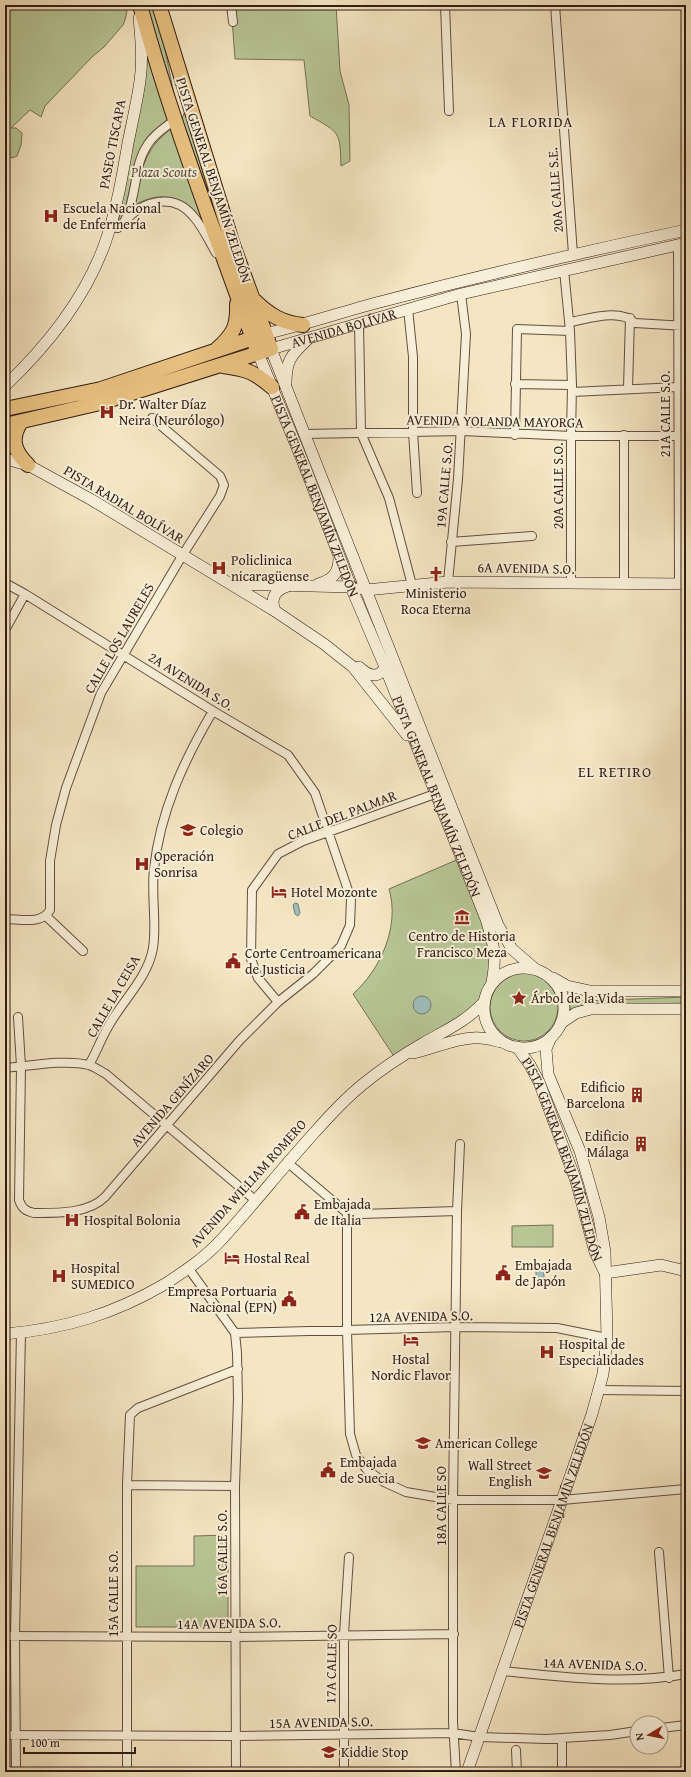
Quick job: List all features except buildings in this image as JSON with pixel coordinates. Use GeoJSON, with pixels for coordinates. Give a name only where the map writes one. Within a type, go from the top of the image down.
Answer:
{"type":"FeatureCollection","features":[{"type":"Feature","properties":{"kind":"highway","name":"PISTA GENERAL BENJAMÍN ZELEDÓN"},"geometry":{"type":"LineString","coordinates":[[139,5],[153,53],[202,200],[238,300],[259,336]]}},
{"type":"Feature","properties":{"kind":"highway","name":"PISTA GENERAL BENJAMÍN ZELEDÓN"},"geometry":{"type":"LineString","coordinates":[[161,11],[230,238],[252,298],[259,336],[264,351]]}},
{"type":"Feature","properties":{"kind":"highway"},"geometry":{"type":"LineString","coordinates":[[161,11],[180,95],[181,109],[176,119]]}},
{"type":"Feature","properties":{"kind":"highway"},"geometry":{"type":"LineString","coordinates":[[252,298],[263,310],[274,316],[291,323],[303,324]]}},
{"type":"Feature","properties":{"kind":"highway"},"geometry":{"type":"LineString","coordinates":[[216,350],[227,340],[234,330],[238,318],[238,300]]}},
{"type":"Feature","properties":{"kind":"highway","name":"AVENIDA BOLÍVAR"},"geometry":{"type":"LineString","coordinates":[[5,409],[101,389],[259,336]]}},
{"type":"Feature","properties":{"kind":"highway","name":"AVENIDA BOLÍVAR"},"geometry":{"type":"LineString","coordinates":[[5,425],[100,403],[264,351]]}},
{"type":"Feature","properties":{"kind":"highway"},"geometry":{"type":"LineString","coordinates":[[219,365],[244,369],[279,388]]}},
{"type":"Feature","properties":{"kind":"highway"},"geometry":{"type":"LineString","coordinates":[[21,422],[16,430],[14,439],[16,449],[28,465]]}},
{"type":"Feature","properties":{"kind":"main road","name":"PASEO TISCAPA"},"geometry":{"type":"LineString","coordinates":[[5,392],[47,342],[78,298],[97,263],[110,227],[122,177],[140,81],[142,52],[139,5]]}},
{"type":"Feature","properties":{"kind":"main road","name":"AVENIDA BOLÍVAR"},"geometry":{"type":"LineString","coordinates":[[259,336],[375,303],[573,254],[686,230]]}},
{"type":"Feature","properties":{"kind":"main road","name":"AVENIDA BOLÍVAR"},"geometry":{"type":"LineString","coordinates":[[264,351],[461,294],[682,244]]}},
{"type":"Feature","properties":{"kind":"main road"},"geometry":{"type":"LineString","coordinates":[[279,388],[289,360],[309,338]]}},
{"type":"Feature","properties":{"kind":"main road","name":"PISTA GENERAL BENJAMÍN ZELEDÓN"},"geometry":{"type":"LineString","coordinates":[[264,351],[279,388],[351,587],[390,666],[448,798],[498,925],[506,941],[520,957],[535,969]]}},
{"type":"Feature","properties":{"kind":"main road","name":"PASEO TISCAPA"},"geometry":{"type":"LineString","coordinates":[[5,386],[30,361]]}},
{"type":"Feature","properties":{"kind":"main road","name":"PISTA GENERAL BENJAMÍN ZELEDÓN"},"geometry":{"type":"LineString","coordinates":[[279,388],[304,434],[375,612],[414,743],[486,919],[493,944],[495,960],[492,983]]}},
{"type":"Feature","properties":{"kind":"main road","name":"PISTA RADIAL BOLÍVAR"},"geometry":{"type":"LineString","coordinates":[[5,459],[28,465],[92,500],[182,556],[275,611],[324,644]]}},
{"type":"Feature","properties":{"kind":"main road"},"geometry":{"type":"LineString","coordinates":[[328,524],[336,536],[356,583],[360,589],[366,590]]}},
{"type":"Feature","properties":{"kind":"main road"},"geometry":{"type":"LineString","coordinates":[[311,586],[326,582],[336,575],[339,568],[340,556]]}},
{"type":"Feature","properties":{"kind":"main road"},"geometry":{"type":"LineString","coordinates":[[225,582],[238,585],[351,587],[362,595],[379,632],[390,666],[376,675],[369,676],[346,655],[324,644]]}},
{"type":"Feature","properties":{"kind":"main road","name":"6A AVENIDA S.O."},"geometry":{"type":"LineString","coordinates":[[366,590],[448,582],[682,584]]}},
{"type":"Feature","properties":{"kind":"main road"},"geometry":{"type":"LineString","coordinates":[[275,611],[273,602],[275,594],[280,589],[289,585]]}},
{"type":"Feature","properties":{"kind":"main road"},"geometry":{"type":"LineString","coordinates":[[375,612],[379,632]]}},
{"type":"Feature","properties":{"kind":"main road"},"geometry":{"type":"LineString","coordinates":[[324,644],[353,667],[423,754],[439,792],[442,796],[448,798]]}},
{"type":"Feature","properties":{"kind":"main road"},"geometry":{"type":"LineString","coordinates":[[435,794],[440,795],[467,858],[478,872]]}},
{"type":"Feature","properties":{"kind":"main road"},"geometry":{"type":"LineString","coordinates":[[686,992],[590,991],[567,986],[535,969],[520,968],[509,970],[500,975],[492,983],[484,1002],[484,1014],[488,1026],[495,1036],[505,1043],[517,1047],[535,1046],[551,1037],[561,1023],[576,1013],[591,1009],[686,1009]]}},
{"type":"Feature","properties":{"kind":"main road"},"geometry":{"type":"LineString","coordinates":[[546,974],[555,983],[561,994],[563,1006],[561,1023]]}},
{"type":"Feature","properties":{"kind":"main road","name":"AVENIDA WILLIAM ROMERO"},"geometry":{"type":"LineString","coordinates":[[5,1334],[58,1327],[85,1320],[116,1309],[142,1297],[189,1269],[221,1240],[287,1162],[336,1109],[362,1084],[466,1019],[484,1002]]}},
{"type":"Feature","properties":{"kind":"main road","name":"PISTA GENERAL BENJAMÍN ZELEDÓN"},"geometry":{"type":"LineString","coordinates":[[467,1772],[562,1500],[603,1374],[607,1338],[605,1252],[599,1217],[580,1151],[548,1074],[546,1049],[551,1037]]}},
{"type":"Feature","properties":{"kind":"main road","name":"AVENIDA WILLIAM ROMERO"},"geometry":{"type":"LineString","coordinates":[[408,1054],[425,1051],[450,1042],[472,1038],[505,1043]]}},
{"type":"Feature","properties":{"kind":"main road","name":"PISTA GENERAL BENJAMÍN ZELEDÓN"},"geometry":{"type":"LineString","coordinates":[[517,1047],[530,1065],[539,1082],[576,1181],[595,1252],[605,1273]]}},
{"type":"Feature","properties":{"kind":"main road"},"geometry":{"type":"LineString","coordinates":[[605,1273],[662,1265],[686,1271]]}},
{"type":"Feature","properties":{"kind":"street"},"geometry":{"type":"LineString","coordinates":[[231,5],[233,22]]}},
{"type":"Feature","properties":{"kind":"street"},"geometry":{"type":"LineString","coordinates":[[445,5],[449,111]]}},
{"type":"Feature","properties":{"kind":"street","name":"20A CALLE S.E."},"geometry":{"type":"LineString","coordinates":[[555,5],[573,254]]}},
{"type":"Feature","properties":{"kind":"street"},"geometry":{"type":"LineString","coordinates":[[124,221],[129,208],[139,163],[144,151],[157,133],[176,119]]}},
{"type":"Feature","properties":{"kind":"street"},"geometry":{"type":"LineString","coordinates":[[110,227],[118,228],[133,212],[141,207],[158,201],[172,202],[185,208],[194,216],[231,279]]}},
{"type":"Feature","properties":{"kind":"street","name":"21A CALLE S.O."},"geometry":{"type":"LineString","coordinates":[[682,244],[682,326],[678,387],[682,436],[682,584]]}},
{"type":"Feature","properties":{"kind":"street","name":"20A CALLE S.O."},"geometry":{"type":"LineString","coordinates":[[564,270],[570,322],[572,388],[571,584]]}},
{"type":"Feature","properties":{"kind":"street","name":"19A CALLE S.O."},"geometry":{"type":"LineString","coordinates":[[448,582],[462,431],[466,334],[461,294]]}},
{"type":"Feature","properties":{"kind":"street"},"geometry":{"type":"LineString","coordinates":[[408,309],[413,357],[413,432],[417,493]]}},
{"type":"Feature","properties":{"kind":"street"},"geometry":{"type":"LineString","coordinates":[[570,322],[614,316],[630,318],[635,323],[682,326]]}},
{"type":"Feature","properties":{"kind":"street"},"geometry":{"type":"LineString","coordinates":[[628,388],[630,318]]}},
{"type":"Feature","properties":{"kind":"street"},"geometry":{"type":"LineString","coordinates":[[359,323],[361,433],[390,498],[412,585]]}},
{"type":"Feature","properties":{"kind":"street"},"geometry":{"type":"LineString","coordinates":[[515,435],[517,329],[570,331]]}},
{"type":"Feature","properties":{"kind":"street"},"geometry":{"type":"LineString","coordinates":[[516,384],[572,388],[678,387]]}},
{"type":"Feature","properties":{"kind":"street","name":"CALLE LOS LAURELES"},"geometry":{"type":"LineString","coordinates":[[47,917],[50,910],[50,861],[56,825],[66,788],[101,693],[182,556],[220,496],[224,486],[220,476],[152,418]]}},
{"type":"Feature","properties":{"kind":"street","name":"AVENIDA YOLANDA MAYORGA"},"geometry":{"type":"LineString","coordinates":[[304,434],[462,431],[515,435],[682,436]]}},
{"type":"Feature","properties":{"kind":"street"},"geometry":{"type":"LineString","coordinates":[[624,435],[624,584]]}},
{"type":"Feature","properties":{"kind":"street"},"geometry":{"type":"LineString","coordinates":[[451,542],[532,536]]}},
{"type":"Feature","properties":{"kind":"street","name":"2A AVENIDA S.O."},"geometry":{"type":"LineString","coordinates":[[5,583],[123,654],[213,711],[288,755],[315,793],[328,833]]}},
{"type":"Feature","properties":{"kind":"street"},"geometry":{"type":"LineString","coordinates":[[5,630],[25,594]]}},
{"type":"Feature","properties":{"kind":"street","name":"CALLE LA CEISA"},"geometry":{"type":"LineString","coordinates":[[89,1065],[108,1027],[145,972],[153,949],[153,870],[159,834],[177,780],[194,742],[213,711]]}},
{"type":"Feature","properties":{"kind":"street","name":"CALLE DEL PALMAR"},"geometry":{"type":"LineString","coordinates":[[278,1002],[258,978],[251,959],[252,890],[278,854],[303,841],[435,794]]}},
{"type":"Feature","properties":{"kind":"street","name":"AVENIDA GENÍZARO"},"geometry":{"type":"LineString","coordinates":[[20,1066],[19,1200],[21,1206],[26,1211],[34,1213],[48,1213],[89,1208],[99,1203],[240,1040],[278,1002],[313,974],[341,946],[350,925],[351,899],[328,833]]}},
{"type":"Feature","properties":{"kind":"street"},"geometry":{"type":"LineString","coordinates":[[5,920],[41,920],[47,917],[82,951]]}},
{"type":"Feature","properties":{"kind":"street"},"geometry":{"type":"LineString","coordinates":[[18,1017],[20,1066]]}},
{"type":"Feature","properties":{"kind":"street"},"geometry":{"type":"LineString","coordinates":[[5,1068],[38,1064],[65,1063],[89,1065],[106,1074],[255,1200]]}},
{"type":"Feature","properties":{"kind":"street","name":"18A CALLE SO"},"geometry":{"type":"LineString","coordinates":[[456,1772],[453,1733],[453,1500],[460,1144]]}},
{"type":"Feature","properties":{"kind":"street"},"geometry":{"type":"LineString","coordinates":[[287,1162],[347,1212],[361,1214],[458,1211]]}},
{"type":"Feature","properties":{"kind":"street"},"geometry":{"type":"LineString","coordinates":[[347,1212],[347,1331],[350,1434],[356,1455],[367,1470],[389,1485],[406,1492],[453,1500],[562,1500],[686,1489]]}},
{"type":"Feature","properties":{"kind":"street"},"geometry":{"type":"LineString","coordinates":[[189,1269],[235,1333]]}},
{"type":"Feature","properties":{"kind":"street","name":"12A AVENIDA S.O."},"geometry":{"type":"LineString","coordinates":[[235,1333],[456,1327],[557,1328],[607,1338]]}},
{"type":"Feature","properties":{"kind":"street"},"geometry":{"type":"LineString","coordinates":[[16,1772],[15,1637],[21,1332]]}},
{"type":"Feature","properties":{"kind":"street","name":"16A CALLE S.O."},"geometry":{"type":"LineString","coordinates":[[235,1333],[238,1369],[235,1486],[236,1772]]}},
{"type":"Feature","properties":{"kind":"street","name":"15A CALLE S.O."},"geometry":{"type":"LineString","coordinates":[[127,1772],[127,1485],[130,1415],[138,1408],[238,1369]]}},
{"type":"Feature","properties":{"kind":"street"},"geometry":{"type":"LineString","coordinates":[[599,1390],[686,1391]]}},
{"type":"Feature","properties":{"kind":"street"},"geometry":{"type":"LineString","coordinates":[[127,1485],[235,1486]]}},
{"type":"Feature","properties":{"kind":"street"},"geometry":{"type":"LineString","coordinates":[[660,1552],[669,1678]]}},
{"type":"Feature","properties":{"kind":"street","name":"17A CALLE SO"},"geometry":{"type":"LineString","coordinates":[[344,1772],[344,1634],[349,1557]]}},
{"type":"Feature","properties":{"kind":"street","name":"14A AVENIDA S.O."},"geometry":{"type":"LineString","coordinates":[[5,1636],[235,1637],[344,1634],[454,1634]]}},
{"type":"Feature","properties":{"kind":"street","name":"14A AVENIDA S.O."},"geometry":{"type":"LineString","coordinates":[[503,1672],[635,1681],[669,1678],[686,1674]]}},
{"type":"Feature","properties":{"kind":"street"},"geometry":{"type":"LineString","coordinates":[[669,1727],[686,1724]]}},
{"type":"Feature","properties":{"kind":"street","name":"15A AVENIDA S.O."},"geometry":{"type":"LineString","coordinates":[[5,1735],[236,1736],[453,1733],[479,1737],[562,1739],[629,1732]]}},
{"type":"Feature","properties":{"kind":"street"},"geometry":{"type":"LineString","coordinates":[[562,1739],[562,1772]]}},
{"type":"Feature","properties":{"kind":"street"},"geometry":{"type":"LineString","coordinates":[[516,1750],[517,1772]]}},
{"type":"Feature","properties":{"kind":"street"},"geometry":{"type":"LineString","coordinates":[[678,1772],[686,1771]]}},
{"type":"Feature","properties":{"kind":"green space"},"geometry":{"type":"Polygon","coordinates":[[[5,5],[125,5],[127,11],[123,25],[104,47],[92,57],[45,106],[41,117],[30,110],[11,128],[16,128],[22,133],[21,145],[17,156],[12,158],[5,153],[5,5]]]}},
{"type":"Feature","properties":{"kind":"green space"},"geometry":{"type":"Polygon","coordinates":[[[147,5],[156,5],[176,104],[147,5]]]}},
{"type":"Feature","properties":{"kind":"green space"},"geometry":{"type":"Polygon","coordinates":[[[231,5],[336,5],[340,71],[349,105],[350,161],[341,166],[339,139],[336,134],[333,130],[310,116],[304,60],[235,59],[231,5]]]}},
{"type":"Feature","properties":{"kind":"green space"},"geometry":{"type":"Polygon","coordinates":[[[148,50],[170,119],[155,131],[130,188],[124,214],[121,221],[118,223],[140,109],[148,50]]]}},
{"type":"Feature","properties":{"kind":"green space"},"geometry":{"type":"Polygon","coordinates":[[[185,111],[257,331],[181,121],[185,111]]]}},
{"type":"Feature","properties":{"kind":"green space","name":"Plaza Scouts"},"geometry":{"type":"Polygon","coordinates":[[[173,127],[204,227],[198,217],[190,209],[182,202],[174,198],[154,197],[133,206],[141,172],[149,153],[155,144],[173,127]]]}},
{"type":"Feature","properties":{"kind":"green space"},"geometry":{"type":"Polygon","coordinates":[[[461,858],[486,919],[492,983],[484,1002],[397,1061],[353,994],[372,972],[380,960],[386,946],[392,918],[392,903],[389,889],[461,858]]]}},
{"type":"Feature","properties":{"kind":"green space"},"geometry":{"type":"Polygon","coordinates":[[[517,973],[531,973],[543,978],[553,988],[558,1000],[558,1014],[553,1026],[543,1036],[531,1041],[517,1041],[505,1036],[495,1026],[490,1014],[490,1000],[495,988],[505,978],[517,973]]]}},
{"type":"Feature","properties":{"kind":"green space"},"geometry":{"type":"Polygon","coordinates":[[[686,997],[686,1003],[581,1006],[571,1011],[569,1003],[571,999],[583,1001],[686,997]]]}},
{"type":"Feature","properties":{"kind":"green space"},"geometry":{"type":"Polygon","coordinates":[[[553,1225],[553,1247],[512,1247],[512,1226],[553,1225]]]}},
{"type":"Feature","properties":{"kind":"green space"},"geometry":{"type":"Polygon","coordinates":[[[228,1535],[228,1627],[136,1627],[136,1566],[194,1566],[194,1536],[228,1535]]]}},
{"type":"Feature","properties":{"kind":"water"},"geometry":{"type":"Polygon","coordinates":[[[295,903],[298,904],[300,913],[298,916],[295,914],[293,905],[295,903]]]}},
{"type":"Feature","properties":{"kind":"water"},"geometry":{"type":"Polygon","coordinates":[[[418,996],[426,996],[431,1001],[429,1012],[426,1014],[418,1014],[413,1009],[413,1001],[418,996]]]}},
{"type":"Feature","properties":{"kind":"water"},"geometry":{"type":"Polygon","coordinates":[[[536,1270],[544,1270],[544,1287],[536,1287],[536,1270]]]}},
{"type":"Feature","properties":{"kind":"water"},"geometry":{"type":"Polygon","coordinates":[[[411,1314],[423,1314],[423,1321],[411,1321],[411,1314]]]}},
{"type":"Feature","properties":{"kind":"place","name":"Escuela Nacional de Enfermería"},"geometry":{"type":"Point","coordinates":[51,216]}},
{"type":"Feature","properties":{"kind":"place","name":"Dr. Walter Díaz Neira (Neurólogo)"},"geometry":{"type":"Point","coordinates":[107,412]}},
{"type":"Feature","properties":{"kind":"place","name":"Policlinica nicaragüense"},"geometry":{"type":"Point","coordinates":[219,568]}},
{"type":"Feature","properties":{"kind":"place","name":"Ministerio Roca Eterna"},"geometry":{"type":"Point","coordinates":[436,574]}},
{"type":"Feature","properties":{"kind":"place","name":"Colegio"},"geometry":{"type":"Point","coordinates":[188,830]}},
{"type":"Feature","properties":{"kind":"place","name":"Operación Sonrisa"},"geometry":{"type":"Point","coordinates":[142,864]}},
{"type":"Feature","properties":{"kind":"place","name":"Hotel Mozonte"},"geometry":{"type":"Point","coordinates":[279,892]}},
{"type":"Feature","properties":{"kind":"place","name":"Centro de Historia Francisco Meza"},"geometry":{"type":"Point","coordinates":[462,917]}},
{"type":"Feature","properties":{"kind":"place","name":"Corte Centroamericana de Justicia"},"geometry":{"type":"Point","coordinates":[233,961]}},
{"type":"Feature","properties":{"kind":"place","name":"Árbol de la Vida"},"geometry":{"type":"Point","coordinates":[519,998]}},
{"type":"Feature","properties":{"kind":"place","name":"Edificio Barcelona"},"geometry":{"type":"Point","coordinates":[637,1095]}},
{"type":"Feature","properties":{"kind":"place","name":"Edificio Málaga"},"geometry":{"type":"Point","coordinates":[641,1144]}},
{"type":"Feature","properties":{"kind":"place","name":"Embajada de Italia"},"geometry":{"type":"Point","coordinates":[302,1212]}},
{"type":"Feature","properties":{"kind":"place","name":"Hospital Bolonia"},"geometry":{"type":"Point","coordinates":[72,1220]}},
{"type":"Feature","properties":{"kind":"place","name":"Hostal Real"},"geometry":{"type":"Point","coordinates":[232,1258]}},
{"type":"Feature","properties":{"kind":"place","name":"Embajada de Japón"},"geometry":{"type":"Point","coordinates":[503,1273]}},
{"type":"Feature","properties":{"kind":"place","name":"Hospital SUMEDICO"},"geometry":{"type":"Point","coordinates":[59,1276]}},
{"type":"Feature","properties":{"kind":"place","name":"Empresa Portuaria Nacional (EPN)"},"geometry":{"type":"Point","coordinates":[289,1299]}},
{"type":"Feature","properties":{"kind":"place","name":"Hostal Nordic Flavor"},"geometry":{"type":"Point","coordinates":[411,1340]}},
{"type":"Feature","properties":{"kind":"place","name":"Hospital de Especialidades"},"geometry":{"type":"Point","coordinates":[547,1352]}},
{"type":"Feature","properties":{"kind":"place","name":"American College"},"geometry":{"type":"Point","coordinates":[423,1443]}},
{"type":"Feature","properties":{"kind":"place","name":"Embajada de Suecia"},"geometry":{"type":"Point","coordinates":[328,1470]}},
{"type":"Feature","properties":{"kind":"place","name":"Wall Street English"},"geometry":{"type":"Point","coordinates":[544,1473]}},
{"type":"Feature","properties":{"kind":"place","name":"Kiddie Stop"},"geometry":{"type":"Point","coordinates":[329,1752]}},
{"type":"Feature","properties":{"kind":"district","name":"LA FLORIDA"},"geometry":{"type":"Point","coordinates":[531,121]}},
{"type":"Feature","properties":{"kind":"district","name":"EL RETIRO"},"geometry":{"type":"Point","coordinates":[615,771]}}]}
